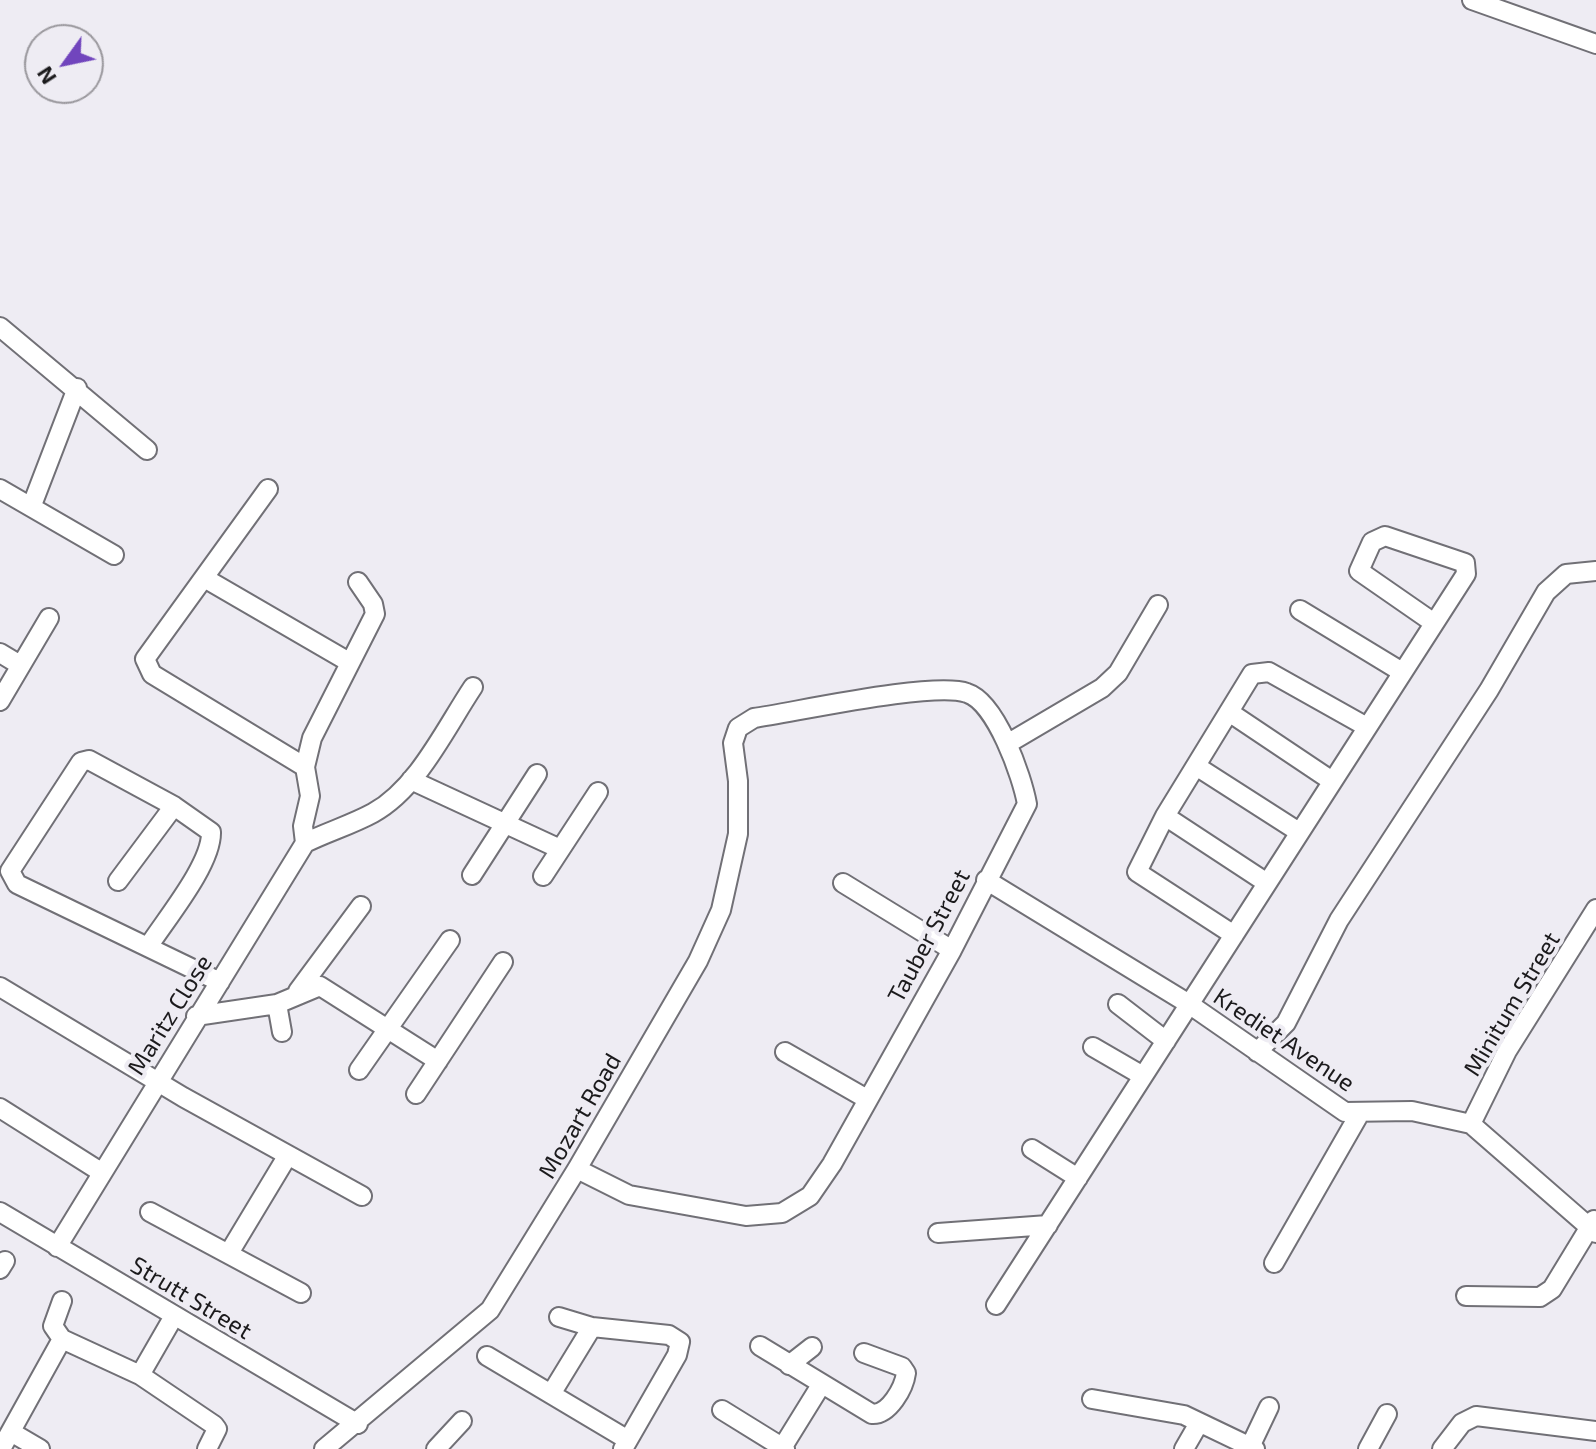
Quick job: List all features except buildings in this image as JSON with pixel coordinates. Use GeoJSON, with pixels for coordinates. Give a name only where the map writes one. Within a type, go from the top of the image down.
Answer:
{"type":"FeatureCollection","features":[{"type":"Feature","properties":{"kind":"street"},"geometry":{"type":"LineString","coordinates":[[1475,0],[1596,44]]}},
{"type":"Feature","properties":{"kind":"street"},"geometry":{"type":"LineString","coordinates":[[0,327],[77,388],[147,450]]}},
{"type":"Feature","properties":{"kind":"street"},"geometry":{"type":"LineString","coordinates":[[32,505],[77,388]]}},
{"type":"Feature","properties":{"kind":"street"},"geometry":{"type":"LineString","coordinates":[[0,489],[114,555]]}},
{"type":"Feature","properties":{"kind":"street"},"geometry":{"type":"LineString","coordinates":[[268,489],[206,579],[145,659],[146,668],[305,767]]}},
{"type":"Feature","properties":{"kind":"street"},"geometry":{"type":"LineString","coordinates":[[996,1305],[1466,574],[1465,563],[1385,536],[1372,542],[1359,571],[1434,623]]}},
{"type":"Feature","properties":{"kind":"street"},"geometry":{"type":"LineString","coordinates":[[1257,1052],[1272,1041],[1286,1023],[1339,920],[1489,690],[1546,592],[1566,574],[1596,571]]}},
{"type":"Feature","properties":{"kind":"street"},"geometry":{"type":"LineString","coordinates":[[206,579],[349,662]]}},
{"type":"Feature","properties":{"kind":"street"},"geometry":{"type":"LineString","coordinates":[[358,582],[373,604],[375,614],[312,738],[305,767],[310,796],[303,826],[305,843],[339,825],[374,812],[411,780],[473,687]]}},
{"type":"Feature","properties":{"kind":"street"},"geometry":{"type":"LineString","coordinates":[[1007,744],[1102,688],[1118,673],[1158,605]]}},
{"type":"Feature","properties":{"kind":"street"},"geometry":{"type":"LineString","coordinates":[[1300,610],[1402,672]]}},
{"type":"Feature","properties":{"kind":"street"},"geometry":{"type":"LineString","coordinates":[[0,701],[49,618]]}},
{"type":"Feature","properties":{"kind":"street"},"geometry":{"type":"LineString","coordinates":[[0,653],[20,665]]}},
{"type":"Feature","properties":{"kind":"street"},"geometry":{"type":"LineString","coordinates":[[1234,935],[1137,872],[1165,816],[1252,674],[1269,672],[1367,727]]}},
{"type":"Feature","properties":{"kind":"street","name":"Tauber Street"},"geometry":{"type":"LineString","coordinates":[[577,1169],[629,1195],[746,1216],[782,1213],[810,1196],[832,1164],[952,950],[1027,804],[1007,744],[982,703],[968,693],[945,690],[754,718],[735,732]]}},
{"type":"Feature","properties":{"kind":"street"},"geometry":{"type":"LineString","coordinates":[[1229,712],[1332,781]]}},
{"type":"Feature","properties":{"kind":"street","name":"Mozart Road"},"geometry":{"type":"LineString","coordinates":[[324,1449],[358,1424],[490,1310],[577,1169],[698,961],[721,910],[738,834],[735,732]]}},
{"type":"Feature","properties":{"kind":"street"},"geometry":{"type":"LineString","coordinates":[[148,947],[211,843],[211,832],[174,806],[89,760],[81,762],[10,871],[17,884],[220,982]]}},
{"type":"Feature","properties":{"kind":"street"},"geometry":{"type":"LineString","coordinates":[[1196,766],[1299,832]]}},
{"type":"Feature","properties":{"kind":"street"},"geometry":{"type":"LineString","coordinates":[[472,875],[537,774]]}},
{"type":"Feature","properties":{"kind":"street"},"geometry":{"type":"LineString","coordinates":[[411,780],[560,849]]}},
{"type":"Feature","properties":{"kind":"street"},"geometry":{"type":"LineString","coordinates":[[543,876],[598,792]]}},
{"type":"Feature","properties":{"kind":"street"},"geometry":{"type":"LineString","coordinates":[[118,881],[174,806]]}},
{"type":"Feature","properties":{"kind":"street"},"geometry":{"type":"LineString","coordinates":[[1165,816],[1267,883]]}},
{"type":"Feature","properties":{"kind":"street","name":"Maritz Close"},"geometry":{"type":"LineString","coordinates":[[57,1247],[305,843]]}},
{"type":"Feature","properties":{"kind":"street","name":"Krediet Avenue"},"geometry":{"type":"LineString","coordinates":[[986,880],[1189,1004],[1345,1112],[1380,1109],[1412,1111],[1471,1124],[1594,1226]]}},
{"type":"Feature","properties":{"kind":"street"},"geometry":{"type":"LineString","coordinates":[[843,883],[952,950]]}},
{"type":"Feature","properties":{"kind":"street"},"geometry":{"type":"LineString","coordinates":[[296,993],[361,906]]}},
{"type":"Feature","properties":{"kind":"street","name":"Minitum Street"},"geometry":{"type":"LineString","coordinates":[[1471,1124],[1507,1051],[1596,909]]}},
{"type":"Feature","properties":{"kind":"street"},"geometry":{"type":"LineString","coordinates":[[359,1070],[450,940]]}},
{"type":"Feature","properties":{"kind":"street"},"geometry":{"type":"LineString","coordinates":[[416,1094],[503,962]]}},
{"type":"Feature","properties":{"kind":"street"},"geometry":{"type":"LineString","coordinates":[[196,1016],[277,1004],[296,993],[320,986],[438,1061]]}},
{"type":"Feature","properties":{"kind":"street"},"geometry":{"type":"LineString","coordinates":[[0,987],[157,1082],[362,1196]]}},
{"type":"Feature","properties":{"kind":"street"},"geometry":{"type":"LineString","coordinates":[[277,1004],[282,1032]]}},
{"type":"Feature","properties":{"kind":"street"},"geometry":{"type":"LineString","coordinates":[[1118,1004],[1166,1041]]}},
{"type":"Feature","properties":{"kind":"street"},"geometry":{"type":"LineString","coordinates":[[1093,1047],[1143,1076]]}},
{"type":"Feature","properties":{"kind":"street"},"geometry":{"type":"LineString","coordinates":[[785,1052],[867,1099]]}},
{"type":"Feature","properties":{"kind":"street"},"geometry":{"type":"LineString","coordinates":[[0,1108],[101,1172]]}},
{"type":"Feature","properties":{"kind":"street"},"geometry":{"type":"LineString","coordinates":[[1274,1263],[1360,1113]]}},
{"type":"Feature","properties":{"kind":"street"},"geometry":{"type":"LineString","coordinates":[[1032,1149],[1078,1178]]}},
{"type":"Feature","properties":{"kind":"street"},"geometry":{"type":"LineString","coordinates":[[229,1253],[288,1155]]}},
{"type":"Feature","properties":{"kind":"street","name":"Strutt Street"},"geometry":{"type":"LineString","coordinates":[[0,1212],[358,1424]]}},
{"type":"Feature","properties":{"kind":"street"},"geometry":{"type":"LineString","coordinates":[[150,1212],[301,1293]]}},
{"type":"Feature","properties":{"kind":"street"},"geometry":{"type":"LineString","coordinates":[[938,1233],[1048,1225]]}},
{"type":"Feature","properties":{"kind":"street"},"geometry":{"type":"LineString","coordinates":[[1466,1296],[1540,1297],[1552,1289],[1594,1226]]}},
{"type":"Feature","properties":{"kind":"street"},"geometry":{"type":"LineString","coordinates":[[62,1301],[53,1319],[53,1326],[62,1339],[140,1375],[214,1425],[217,1429],[207,1449]]}},
{"type":"Feature","properties":{"kind":"street"},"geometry":{"type":"LineString","coordinates":[[140,1375],[174,1316]]}},
{"type":"Feature","properties":{"kind":"street"},"geometry":{"type":"LineString","coordinates":[[487,1356],[626,1444],[677,1355],[680,1342],[669,1335],[592,1327],[559,1317]]}},
{"type":"Feature","properties":{"kind":"street"},"geometry":{"type":"LineString","coordinates":[[551,1394],[592,1327]]}},
{"type":"Feature","properties":{"kind":"street"},"geometry":{"type":"LineString","coordinates":[[1,1449],[62,1339]]}},
{"type":"Feature","properties":{"kind":"street"},"geometry":{"type":"LineString","coordinates":[[760,1346],[872,1414],[886,1410],[906,1373],[902,1367],[864,1353]]}},
{"type":"Feature","properties":{"kind":"street"},"geometry":{"type":"LineString","coordinates":[[789,1365],[812,1347]]}},
{"type":"Feature","properties":{"kind":"street"},"geometry":{"type":"LineString","coordinates":[[722,1410],[783,1448],[821,1385]]}},
{"type":"Feature","properties":{"kind":"street"},"geometry":{"type":"LineString","coordinates":[[1092,1399],[1167,1410],[1252,1448],[1269,1407]]}},
{"type":"Feature","properties":{"kind":"street"},"geometry":{"type":"LineString","coordinates":[[1368,1449],[1387,1414]]}},
{"type":"Feature","properties":{"kind":"street"},"geometry":{"type":"LineString","coordinates":[[1442,1449],[1462,1423],[1476,1416],[1596,1431]]}},
{"type":"Feature","properties":{"kind":"street"},"geometry":{"type":"LineString","coordinates":[[436,1449],[462,1421]]}},
{"type":"Feature","properties":{"kind":"street"},"geometry":{"type":"LineString","coordinates":[[1184,1449],[1199,1423]]}},
{"type":"Feature","properties":{"kind":"street"},"geometry":{"type":"LineString","coordinates":[[11,1432],[40,1449]]}},
{"type":"Feature","properties":{"kind":"street"},"geometry":{"type":"LineString","coordinates":[[747,1449],[759,1434]]}}]}
